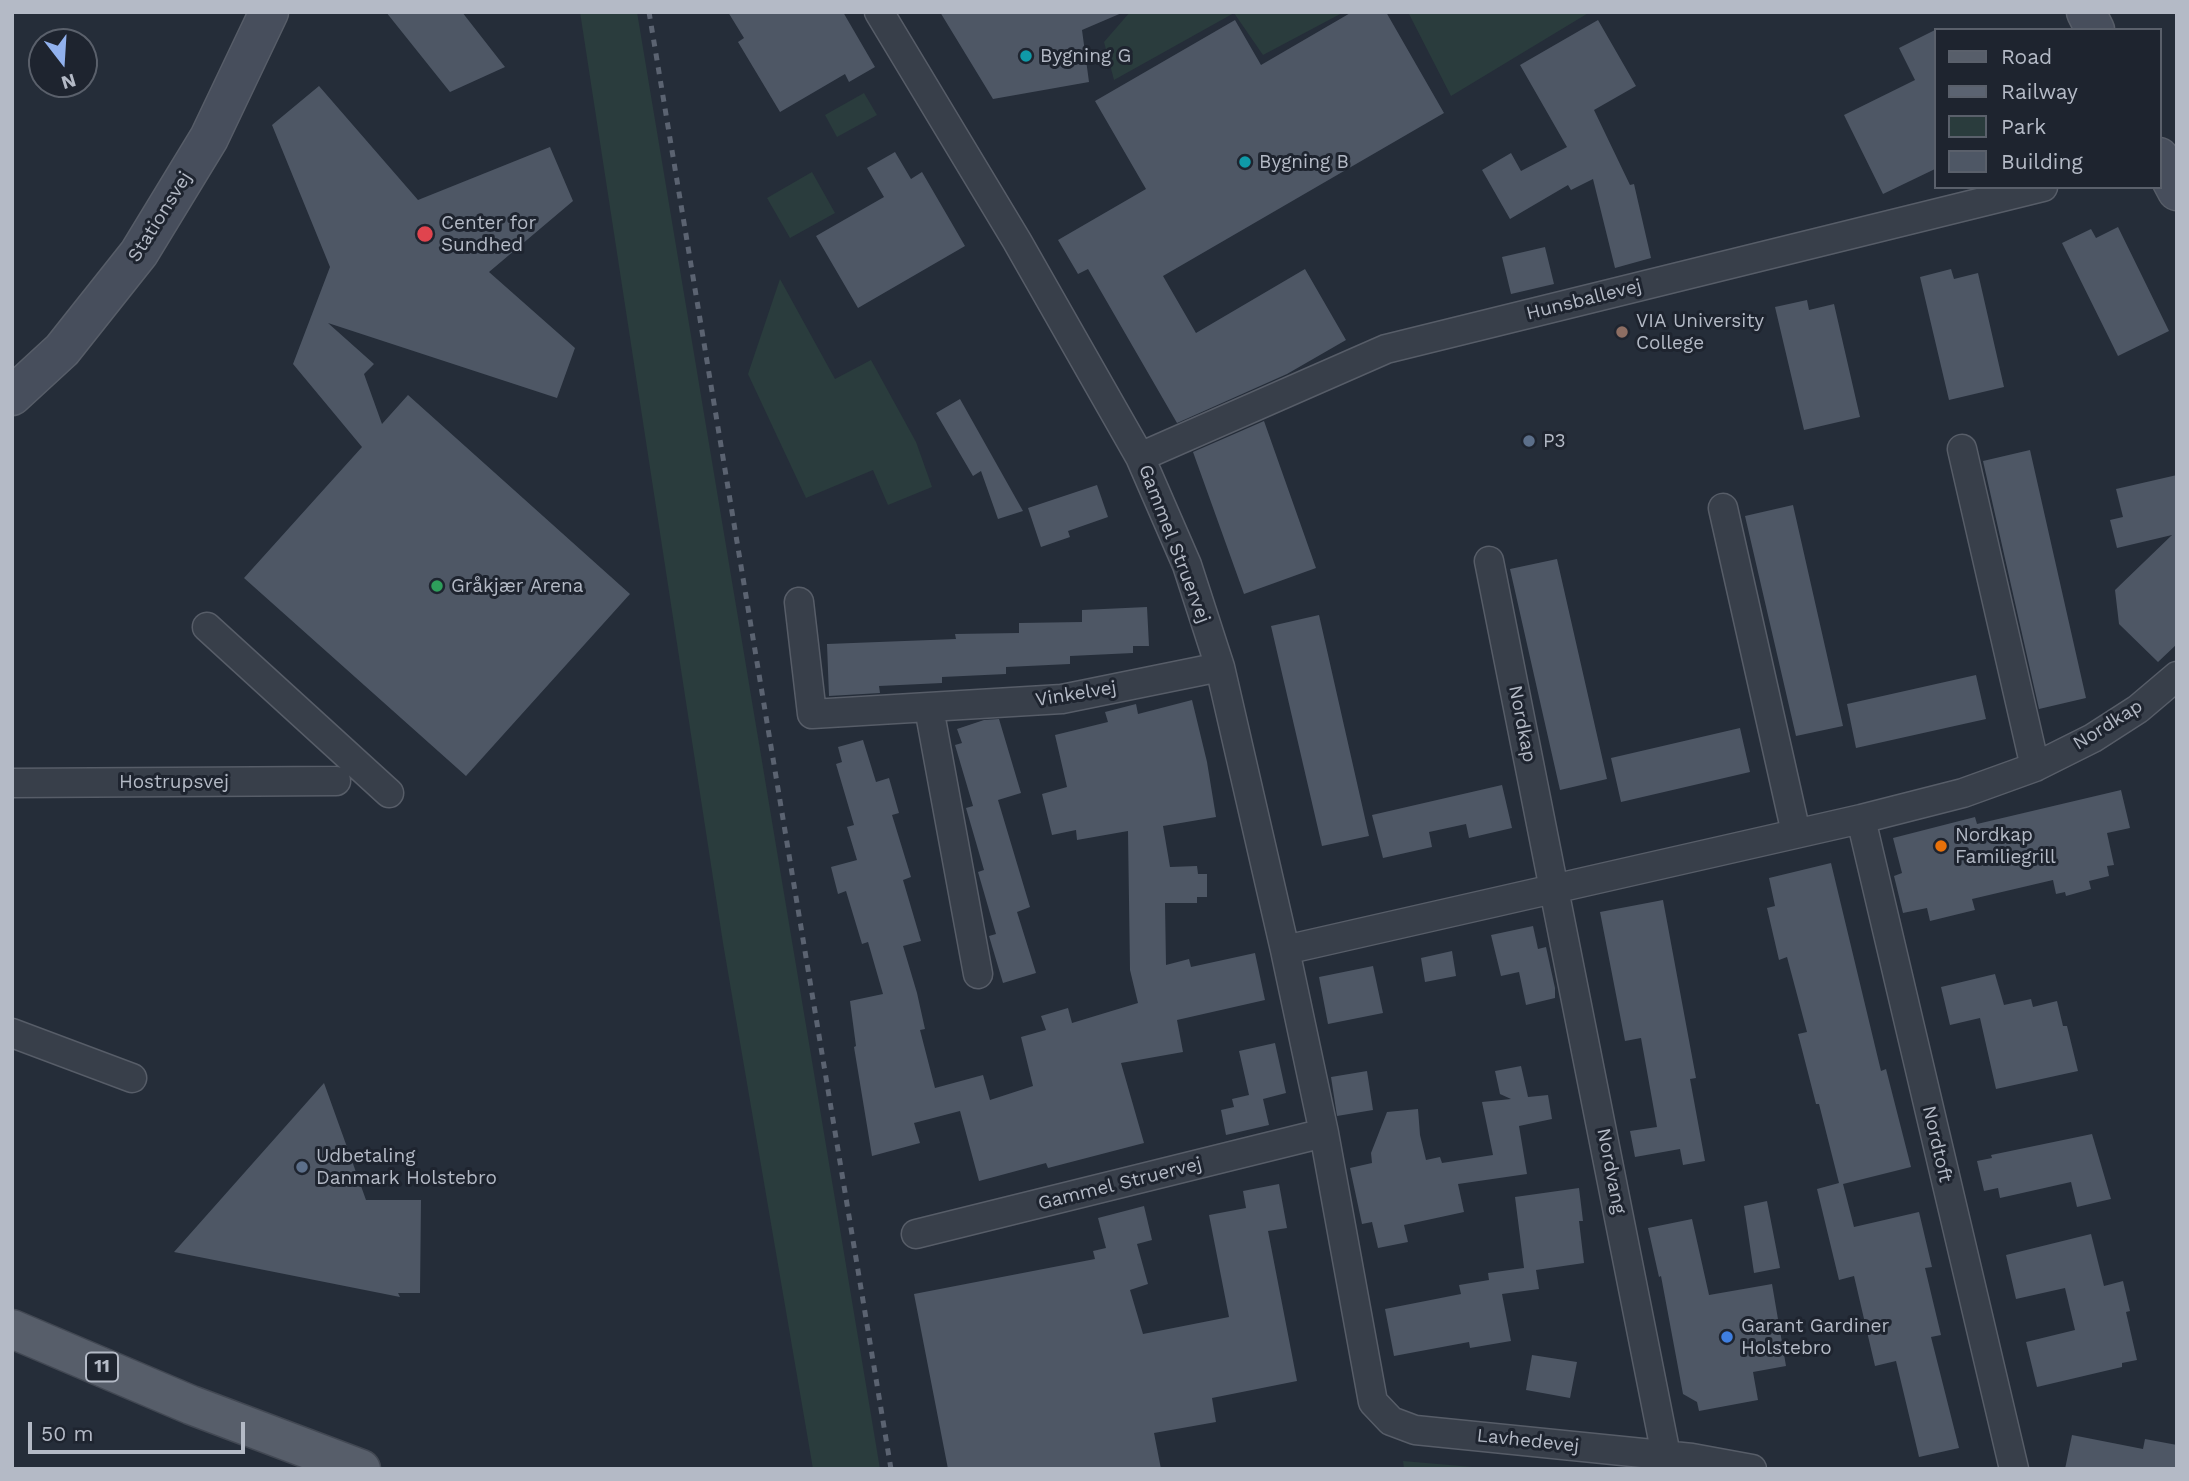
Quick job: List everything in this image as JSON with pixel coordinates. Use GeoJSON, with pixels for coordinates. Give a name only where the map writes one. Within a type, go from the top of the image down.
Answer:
{"type":"FeatureCollection","features":[{"type":"Feature","properties":{"kind":"main road","name":"11"},"geometry":{"type":"LineString","coordinates":[[12,1329],[191,1405],[361,1469]]}},
{"type":"Feature","properties":{"kind":"main road","name":"11"},"geometry":{"type":"LineString","coordinates":[[12,1349],[191,1405]]}},
{"type":"Feature","properties":{"kind":"street","name":"Stationsvej"},"geometry":{"type":"LineString","coordinates":[[12,396],[62,350],[139,253],[209,138],[269,12]]}},
{"type":"Feature","properties":{"kind":"street","name":"Gammel Struervej"},"geometry":{"type":"LineString","coordinates":[[879,12],[1017,241],[1140,457],[1187,565],[1220,667],[1285,950],[1324,1133],[1373,1402]]}},
{"type":"Feature","properties":{"kind":"street"},"geometry":{"type":"LineString","coordinates":[[2086,12],[2094,28]]}},
{"type":"Feature","properties":{"kind":"street"},"geometry":{"type":"LineString","coordinates":[[2161,160],[2177,191]]}},
{"type":"Feature","properties":{"kind":"street","name":"Hunsballevej"},"geometry":{"type":"LineString","coordinates":[[1140,457],[1386,349],[2035,189]]}},
{"type":"Feature","properties":{"kind":"street"},"geometry":{"type":"LineString","coordinates":[[1962,449],[2035,767]]}},
{"type":"Feature","properties":{"kind":"street"},"geometry":{"type":"LineString","coordinates":[[1723,508],[1796,833]]}},
{"type":"Feature","properties":{"kind":"street","name":"Nordkap"},"geometry":{"type":"LineString","coordinates":[[1489,561],[1556,888]]}},
{"type":"Feature","properties":{"kind":"street","name":"Vinkelvej"},"geometry":{"type":"LineString","coordinates":[[799,602],[812,714],[1062,699],[1220,667]]}},
{"type":"Feature","properties":{"kind":"street"},"geometry":{"type":"LineString","coordinates":[[207,627],[388,793]]}},
{"type":"Feature","properties":{"kind":"street","name":"Nordkap"},"geometry":{"type":"LineString","coordinates":[[1285,950],[1861,819],[1963,793],[2035,767],[2093,738],[2138,709],[2177,677]]}},
{"type":"Feature","properties":{"kind":"street"},"geometry":{"type":"LineString","coordinates":[[929,708],[978,974]]}},
{"type":"Feature","properties":{"kind":"street","name":"Hostrupsvej"},"geometry":{"type":"LineString","coordinates":[[12,783],[336,781]]}},
{"type":"Feature","properties":{"kind":"street","name":"Nordtoft"},"geometry":{"type":"LineString","coordinates":[[1861,819],[2014,1469]]}},
{"type":"Feature","properties":{"kind":"street","name":"Nordvang"},"geometry":{"type":"LineString","coordinates":[[1556,888],[1683,1460]]}},
{"type":"Feature","properties":{"kind":"street"},"geometry":{"type":"LineString","coordinates":[[12,1033],[132,1079]]}},
{"type":"Feature","properties":{"kind":"street","name":"Gammel Struervej"},"geometry":{"type":"LineString","coordinates":[[916,1234],[1324,1133]]}},
{"type":"Feature","properties":{"kind":"street","name":"Lavhedevej"},"geometry":{"type":"LineString","coordinates":[[1373,1402],[1391,1421],[1415,1430],[1752,1469]]}},
{"type":"Feature","properties":{"kind":"green space"},"geometry":{"type":"Polygon","coordinates":[[[580,12],[637,12],[880,1469],[813,1469],[723,943],[580,12]]]}},
{"type":"Feature","properties":{"kind":"green space"},"geometry":{"type":"Polygon","coordinates":[[[1130,12],[1344,12],[1263,55],[1234,13],[1114,80],[1104,42],[1130,12]]]}},
{"type":"Feature","properties":{"kind":"green space"},"geometry":{"type":"Polygon","coordinates":[[[1408,12],[1590,12],[1451,96],[1408,12]]]}},
{"type":"Feature","properties":{"kind":"green space"},"geometry":{"type":"Polygon","coordinates":[[[864,93],[877,115],[837,137],[825,115],[864,93]]]}},
{"type":"Feature","properties":{"kind":"green space"},"geometry":{"type":"Polygon","coordinates":[[[812,172],[835,213],[790,238],[767,198],[812,172]]]}},
{"type":"Feature","properties":{"kind":"green space"},"geometry":{"type":"Polygon","coordinates":[[[780,279],[835,379],[871,360],[916,442],[932,487],[888,505],[873,470],[806,498],[748,374],[780,279]]]}},
{"type":"Feature","properties":{"kind":"green space"},"geometry":{"type":"Polygon","coordinates":[[[1403,1461],[1496,1469],[1404,1469],[1403,1461]]]}},
{"type":"Feature","properties":{"kind":"building"},"geometry":{"type":"Polygon","coordinates":[[[386,12],[462,12],[505,67],[450,92],[386,12]]]}},
{"type":"Feature","properties":{"kind":"building"},"geometry":{"type":"Polygon","coordinates":[[[728,12],[843,12],[875,67],[849,82],[845,74],[780,112],[738,42],[744,38],[728,12]]]}},
{"type":"Feature","properties":{"kind":"building","name":"Bygning G"},"geometry":{"type":"Polygon","coordinates":[[[940,12],[1124,12],[1082,30],[1089,82],[993,99],[940,12]]]}},
{"type":"Feature","properties":{"kind":"building","name":"Bygning B"},"geometry":{"type":"Polygon","coordinates":[[[1352,12],[1386,12],[1444,113],[1163,276],[1196,333],[1305,269],[1346,340],[1287,374],[1177,423],[1088,269],[1078,274],[1058,240],[1146,189],[1095,101],[1235,20],[1261,65],[1352,12]]]}},
{"type":"Feature","properties":{"kind":"building"},"geometry":{"type":"Polygon","coordinates":[[[1598,20],[1636,86],[1594,110],[1630,185],[1634,184],[1651,258],[1615,268],[1593,179],[1571,190],[1568,185],[1510,219],[1482,170],[1511,153],[1521,171],[1567,147],[1520,65],[1598,20]]]}},
{"type":"Feature","properties":{"kind":"building"},"geometry":{"type":"Polygon","coordinates":[[[1934,30],[1934,169],[1883,194],[1844,115],[1915,80],[1899,48],[1934,30]]]}},
{"type":"Feature","properties":{"kind":"building"},"geometry":{"type":"Polygon","coordinates":[[[319,86],[418,200],[550,147],[573,201],[489,272],[575,348],[557,398],[328,323],[374,364],[364,374],[382,424],[408,395],[630,594],[466,776],[244,578],[362,447],[293,364],[330,267],[272,125],[319,86]]]}},
{"type":"Feature","properties":{"kind":"building"},"geometry":{"type":"Polygon","coordinates":[[[895,152],[911,179],[922,172],[965,246],[858,308],[816,236],[884,197],[867,168],[895,152]]]}},
{"type":"Feature","properties":{"kind":"building"},"geometry":{"type":"Polygon","coordinates":[[[2118,227],[2169,331],[2118,356],[2062,243],[2091,229],[2096,238],[2118,227]]]}},
{"type":"Feature","properties":{"kind":"building"},"geometry":{"type":"Polygon","coordinates":[[[1545,247],[1554,284],[1511,294],[1502,257],[1545,247]]]}},
{"type":"Feature","properties":{"kind":"building"},"geometry":{"type":"Polygon","coordinates":[[[1951,269],[1954,279],[1978,273],[2004,387],[1949,400],[1920,277],[1951,269]]]}},
{"type":"Feature","properties":{"kind":"building"},"geometry":{"type":"Polygon","coordinates":[[[1807,300],[1809,310],[1834,304],[1860,417],[1804,430],[1775,307],[1807,300]]]}},
{"type":"Feature","properties":{"kind":"building"},"geometry":{"type":"Polygon","coordinates":[[[960,399],[1023,511],[998,519],[981,471],[973,476],[936,413],[960,399]]]}},
{"type":"Feature","properties":{"kind":"building"},"geometry":{"type":"Polygon","coordinates":[[[1264,421],[1316,568],[1244,594],[1193,452],[1264,421]]]}},
{"type":"Feature","properties":{"kind":"building"},"geometry":{"type":"Polygon","coordinates":[[[2030,450],[2086,698],[2039,709],[1983,461],[2030,450]]]}},
{"type":"Feature","properties":{"kind":"building"},"geometry":{"type":"Polygon","coordinates":[[[2177,475],[2177,644],[2158,662],[2119,624],[2115,590],[2172,535],[2117,548],[2110,520],[2123,517],[2116,489],[2177,475]]]}},
{"type":"Feature","properties":{"kind":"building"},"geometry":{"type":"Polygon","coordinates":[[[1097,485],[1108,517],[1068,531],[1070,537],[1041,547],[1028,508],[1097,485]]]}},
{"type":"Feature","properties":{"kind":"building"},"geometry":{"type":"Polygon","coordinates":[[[1793,505],[1843,726],[1796,736],[1745,516],[1793,505]]]}},
{"type":"Feature","properties":{"kind":"building"},"geometry":{"type":"Polygon","coordinates":[[[1557,559],[1607,779],[1560,790],[1510,569],[1557,559]]]}},
{"type":"Feature","properties":{"kind":"building"},"geometry":{"type":"Polygon","coordinates":[[[1147,607],[1149,646],[1133,646],[1133,653],[1070,656],[1070,664],[1006,667],[1006,674],[942,677],[942,683],[879,686],[880,693],[829,696],[827,644],[956,639],[955,634],[1019,633],[1019,623],[1082,622],[1082,610],[1147,607]]]}},
{"type":"Feature","properties":{"kind":"building"},"geometry":{"type":"Polygon","coordinates":[[[1319,615],[1369,836],[1322,846],[1271,626],[1319,615]]]}},
{"type":"Feature","properties":{"kind":"building"},"geometry":{"type":"Polygon","coordinates":[[[1976,675],[1986,719],[1856,748],[1847,704],[1976,675]]]}},
{"type":"Feature","properties":{"kind":"building"},"geometry":{"type":"Polygon","coordinates":[[[1192,700],[1207,762],[1216,817],[1163,826],[1170,867],[1197,866],[1198,874],[1207,874],[1207,897],[1197,897],[1197,903],[1165,903],[1166,965],[1189,959],[1191,967],[1255,953],[1265,1000],[1177,1020],[1183,1052],[1121,1063],[1144,1143],[1048,1168],[1046,1163],[979,1181],[960,1111],[914,1123],[920,1143],[872,1156],[854,1047],[850,1001],[883,994],[868,942],[862,944],[846,891],[838,894],[831,867],[857,860],[847,827],[854,825],[836,764],[842,762],[838,747],[863,740],[876,782],[889,778],[899,813],[892,815],[911,877],[903,880],[921,941],[903,946],[917,993],[925,1029],[920,1030],[935,1088],[983,1075],[990,1100],[1033,1086],[1021,1037],[1046,1030],[1041,1016],[1068,1008],[1072,1023],[1138,1003],[1130,970],[1128,831],[1077,840],[1076,830],[1052,835],[1042,794],[1067,787],[1055,735],[1108,722],[1105,712],[1136,704],[1138,714],[1192,700]]]}},
{"type":"Feature","properties":{"kind":"building"},"geometry":{"type":"Polygon","coordinates":[[[999,719],[1021,793],[998,800],[1030,907],[1017,912],[1036,973],[1003,983],[989,936],[996,934],[978,872],[984,870],[966,808],[973,806],[955,745],[962,743],[957,729],[984,720],[999,719]]]}},
{"type":"Feature","properties":{"kind":"building"},"geometry":{"type":"Polygon","coordinates":[[[1740,728],[1750,772],[1621,802],[1611,758],[1740,728]]]}},
{"type":"Feature","properties":{"kind":"building"},"geometry":{"type":"Polygon","coordinates":[[[1502,785],[1512,828],[1469,838],[1466,824],[1429,832],[1432,847],[1383,858],[1372,815],[1502,785]]]}},
{"type":"Feature","properties":{"kind":"building"},"geometry":{"type":"Polygon","coordinates":[[[2121,790],[2130,828],[2107,833],[2114,865],[2107,866],[2109,876],[2089,881],[2091,889],[2066,896],[2065,892],[2056,894],[2053,880],[1972,899],[1975,910],[1930,921],[1927,908],[1903,913],[1894,876],[1902,873],[1893,838],[1975,817],[1977,824],[2121,790]]]}},
{"type":"Feature","properties":{"kind":"building"},"geometry":{"type":"Polygon","coordinates":[[[1831,863],[1881,1071],[1886,1069],[1911,1167],[1843,1184],[1854,1227],[1919,1212],[1932,1267],[1925,1268],[1941,1335],[1931,1337],[1959,1448],[1919,1457],[1896,1361],[1875,1366],[1854,1276],[1839,1280],[1817,1189],[1839,1183],[1798,1034],[1807,1032],[1787,957],[1779,960],[1767,908],[1775,906],[1769,878],[1831,863]]]}},
{"type":"Feature","properties":{"kind":"building"},"geometry":{"type":"Polygon","coordinates":[[[1663,900],[1696,1078],[1690,1079],[1705,1161],[1683,1165],[1680,1149],[1635,1157],[1630,1131],[1657,1127],[1641,1038],[1625,1041],[1600,912],[1663,900]]]}},
{"type":"Feature","properties":{"kind":"building"},"geometry":{"type":"Polygon","coordinates":[[[1533,926],[1538,949],[1546,947],[1555,998],[1526,1005],[1519,972],[1501,976],[1491,935],[1533,926]]]}},
{"type":"Feature","properties":{"kind":"building"},"geometry":{"type":"Polygon","coordinates":[[[1452,951],[1456,976],[1425,982],[1421,958],[1452,951]]]}},
{"type":"Feature","properties":{"kind":"building"},"geometry":{"type":"Polygon","coordinates":[[[1373,966],[1383,1013],[1328,1024],[1319,977],[1373,966]]]}},
{"type":"Feature","properties":{"kind":"building"},"geometry":{"type":"Polygon","coordinates":[[[1995,974],[2004,1005],[2031,999],[2033,1007],[2057,1001],[2063,1026],[2067,1026],[2078,1071],[1996,1089],[1980,1018],[1950,1025],[1941,987],[1995,974]]]}},
{"type":"Feature","properties":{"kind":"building"},"geometry":{"type":"Polygon","coordinates":[[[1275,1043],[1286,1093],[1263,1099],[1269,1125],[1226,1135],[1221,1110],[1234,1107],[1232,1099],[1249,1095],[1239,1051],[1275,1043]]]}},
{"type":"Feature","properties":{"kind":"building"},"geometry":{"type":"Polygon","coordinates":[[[1521,1066],[1528,1097],[1548,1095],[1552,1119],[1519,1126],[1527,1174],[1458,1184],[1464,1212],[1404,1225],[1408,1242],[1378,1248],[1372,1222],[1362,1224],[1350,1168],[1372,1163],[1371,1153],[1387,1112],[1418,1109],[1426,1160],[1440,1157],[1442,1163],[1493,1155],[1482,1102],[1511,1099],[1500,1094],[1495,1071],[1521,1066]]]}},
{"type":"Feature","properties":{"kind":"building"},"geometry":{"type":"Polygon","coordinates":[[[1367,1071],[1373,1110],[1337,1116],[1331,1077],[1367,1071]]]}},
{"type":"Feature","properties":{"kind":"building","name":"Udbetaling Danmark Holstebro"},"geometry":{"type":"Polygon","coordinates":[[[324,1083],[366,1200],[421,1200],[420,1293],[398,1293],[400,1297],[174,1252],[324,1083]]]}},
{"type":"Feature","properties":{"kind":"building"},"geometry":{"type":"Polygon","coordinates":[[[2092,1134],[2111,1199],[2077,1207],[2071,1182],[2000,1198],[1998,1188],[1984,1191],[1977,1161],[1992,1158],[1991,1155],[2092,1134]]]}},
{"type":"Feature","properties":{"kind":"building"},"geometry":{"type":"Polygon","coordinates":[[[1279,1184],[1287,1228],[1268,1231],[1297,1381],[1212,1398],[1216,1422],[1154,1433],[1161,1469],[948,1469],[914,1294],[1095,1259],[1093,1251],[1106,1248],[1098,1218],[1144,1206],[1152,1240],[1137,1244],[1148,1284],[1130,1290],[1143,1334],[1229,1317],[1209,1215],[1246,1208],[1243,1191],[1279,1184]]]}},
{"type":"Feature","properties":{"kind":"building"},"geometry":{"type":"Polygon","coordinates":[[[1579,1188],[1583,1221],[1579,1221],[1584,1263],[1536,1270],[1539,1289],[1502,1294],[1511,1341],[1470,1348],[1469,1342],[1394,1356],[1385,1309],[1461,1294],[1459,1285],[1489,1280],[1488,1273],[1524,1268],[1515,1197],[1579,1188]]]}},
{"type":"Feature","properties":{"kind":"building"},"geometry":{"type":"Polygon","coordinates":[[[1767,1201],[1780,1268],[1754,1273],[1744,1206],[1767,1201]]]}},
{"type":"Feature","properties":{"kind":"building","name":"Garant Gardiner Holstebro"},"geometry":{"type":"Polygon","coordinates":[[[1692,1219],[1709,1295],[1772,1284],[1786,1366],[1753,1372],[1758,1400],[1699,1411],[1697,1402],[1683,1394],[1661,1276],[1659,1277],[1648,1228],[1692,1219]]]}},
{"type":"Feature","properties":{"kind":"building"},"geometry":{"type":"Polygon","coordinates":[[[2091,1234],[2104,1286],[2123,1281],[2130,1311],[2126,1312],[2137,1360],[2122,1363],[2122,1367],[2037,1387],[2026,1342],[2075,1330],[2065,1288],[2016,1299],[2006,1255],[2091,1234]]]}},
{"type":"Feature","properties":{"kind":"building"},"geometry":{"type":"Polygon","coordinates":[[[1532,1355],[1577,1362],[1570,1398],[1526,1390],[1532,1355]]]}},
{"type":"Feature","properties":{"kind":"building"},"geometry":{"type":"Polygon","coordinates":[[[2072,1435],[2143,1449],[2145,1439],[2177,1445],[2177,1469],[2065,1469],[2072,1435]]]}},
{"type":"Feature","properties":{"kind":"railway"},"geometry":{"type":"LineString","coordinates":[[649,12],[891,1469]]}},
{"type":"Feature","properties":{"kind":"place","name":"Bygning G"},"geometry":{"type":"Point","coordinates":[1026,56]}},
{"type":"Feature","properties":{"kind":"place","name":"Bygning B"},"geometry":{"type":"Point","coordinates":[1245,162]}},
{"type":"Feature","properties":{"kind":"place","name":"Center for Sundhed"},"geometry":{"type":"Point","coordinates":[425,234]}},
{"type":"Feature","properties":{"kind":"place","name":"VIA University College"},"geometry":{"type":"Point","coordinates":[1622,332]}},
{"type":"Feature","properties":{"kind":"place","name":"P3"},"geometry":{"type":"Point","coordinates":[1529,441]}},
{"type":"Feature","properties":{"kind":"place","name":"Gråkjær Arena"},"geometry":{"type":"Point","coordinates":[437,586]}},
{"type":"Feature","properties":{"kind":"place","name":"Nordkap Familiegrill"},"geometry":{"type":"Point","coordinates":[1941,846]}},
{"type":"Feature","properties":{"kind":"place","name":"Udbetaling Danmark Holstebro"},"geometry":{"type":"Point","coordinates":[302,1167]}},
{"type":"Feature","properties":{"kind":"place","name":"Garant Gardiner Holstebro"},"geometry":{"type":"Point","coordinates":[1727,1337]}}]}
